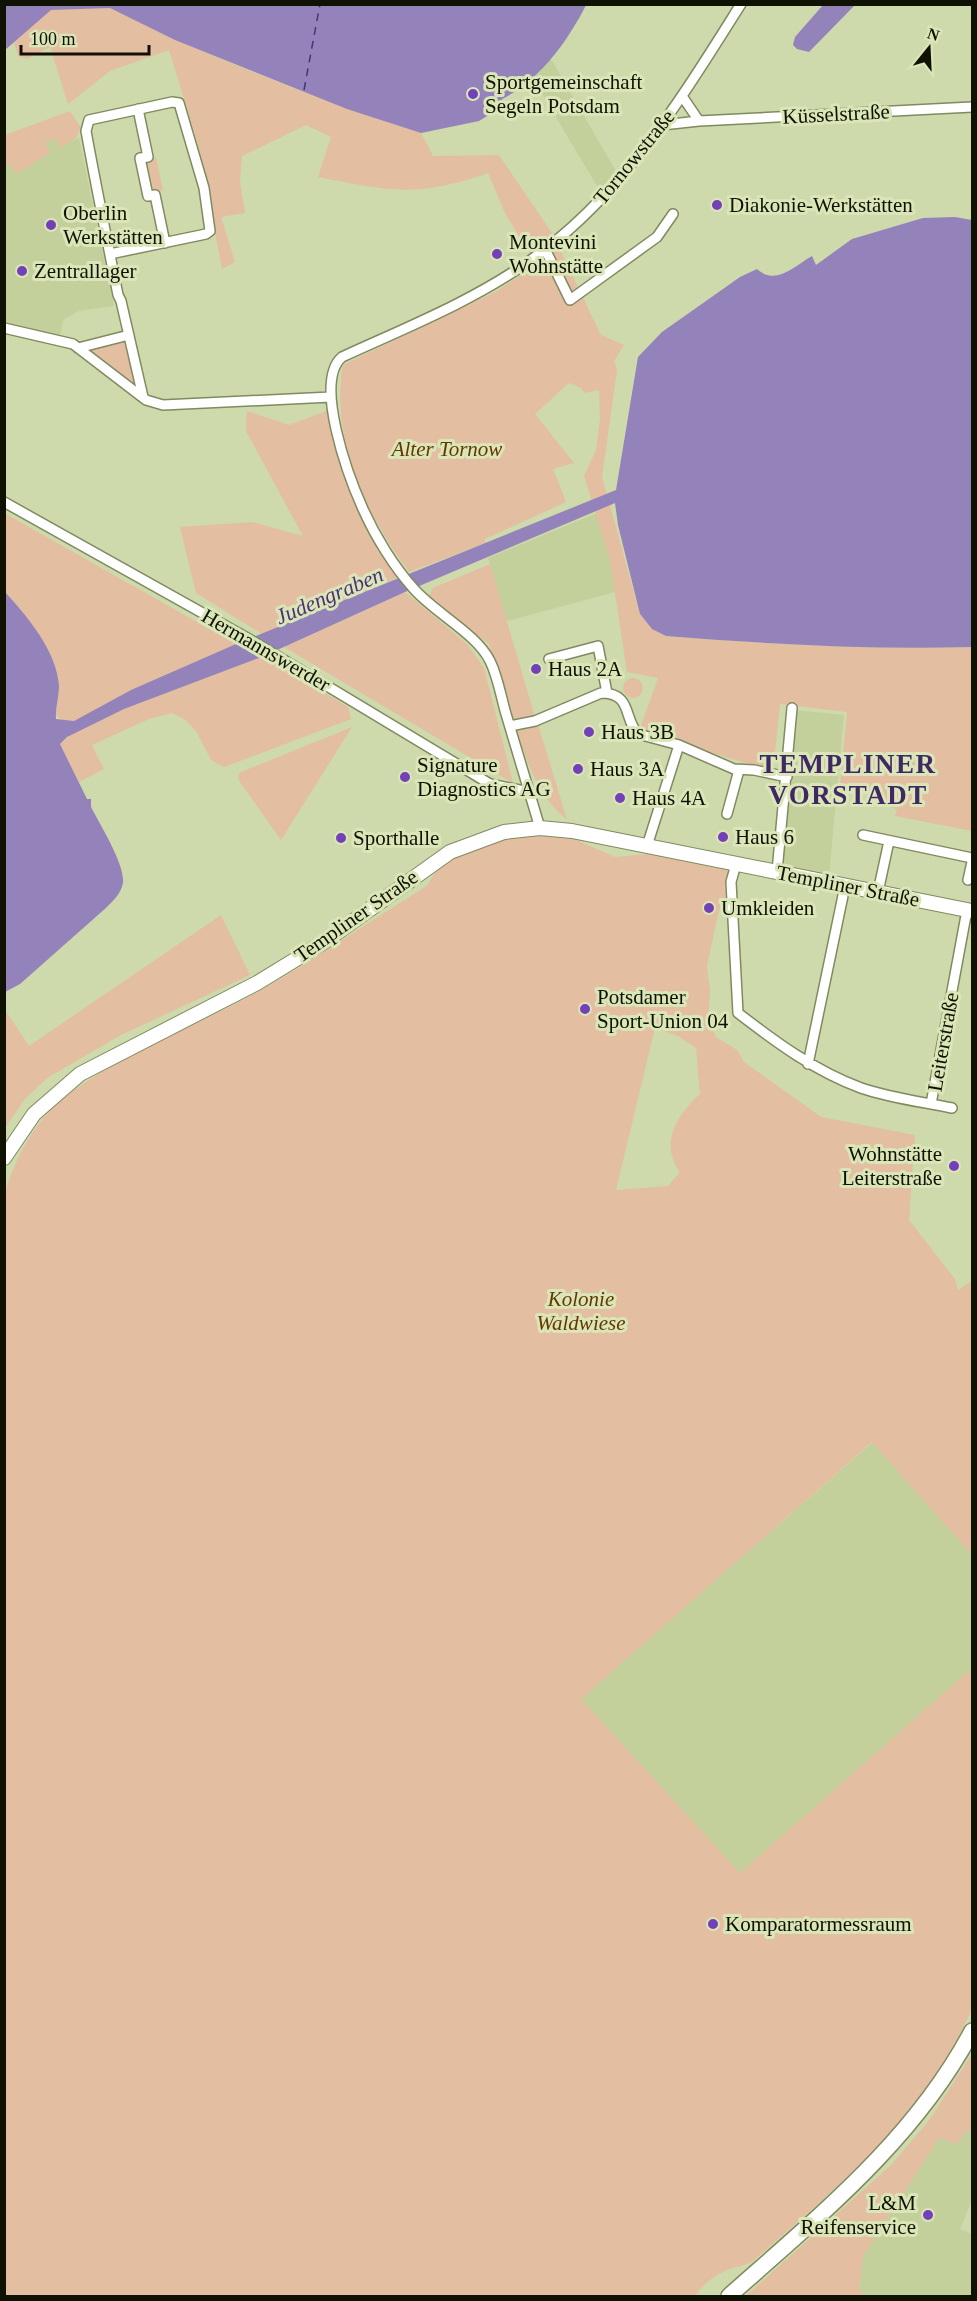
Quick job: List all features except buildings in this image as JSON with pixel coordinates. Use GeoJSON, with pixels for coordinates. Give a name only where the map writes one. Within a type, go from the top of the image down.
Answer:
{"type":"FeatureCollection","features":[{"type":"Feature","properties":{"kind":"main road"},"geometry":{"type":"LineString","coordinates":[[729,2296],[872,2167],[908,2128],[958,2058],[972,2031]]}},
{"type":"Feature","properties":{"kind":"street","name":"Tornowstraße"},"geometry":{"type":"LineString","coordinates":[[331,397],[335,365],[342,357],[413,325],[493,284],[545,249],[608,192],[662,125],[741,4]]}},
{"type":"Feature","properties":{"kind":"street"},"geometry":{"type":"LineString","coordinates":[[682,96],[699,121]]}},
{"type":"Feature","properties":{"kind":"street"},"geometry":{"type":"LineString","coordinates":[[110,254],[210,231],[204,188],[181,105],[172,102],[138,109],[89,120],[86,125],[110,254],[143,397]]}},
{"type":"Feature","properties":{"kind":"street","name":"Küsselstraße"},"geometry":{"type":"LineString","coordinates":[[662,125],[699,121],[972,107]]}},
{"type":"Feature","properties":{"kind":"street"},"geometry":{"type":"LineString","coordinates":[[138,109],[148,157],[140,158],[148,196],[155,195],[165,243]]}},
{"type":"Feature","properties":{"kind":"street"},"geometry":{"type":"LineString","coordinates":[[545,249],[570,300],[657,237],[673,214]]}},
{"type":"Feature","properties":{"kind":"street"},"geometry":{"type":"LineString","coordinates":[[4,328],[73,344],[143,397],[163,405],[331,397],[353,484],[373,528],[414,589],[466,634],[490,660],[540,828]]}},
{"type":"Feature","properties":{"kind":"street"},"geometry":{"type":"LineString","coordinates":[[78,348],[129,335]]}},
{"type":"Feature","properties":{"kind":"street","name":"Hermannswerder"},"geometry":{"type":"LineString","coordinates":[[4,502],[272,652],[490,784],[529,792]]}},
{"type":"Feature","properties":{"kind":"street"},"geometry":{"type":"LineString","coordinates":[[549,659],[598,646],[607,693],[624,703],[638,734],[679,745],[739,770],[787,777]]}},
{"type":"Feature","properties":{"kind":"street"},"geometry":{"type":"LineString","coordinates":[[510,726],[535,721],[607,693]]}},
{"type":"Feature","properties":{"kind":"street"},"geometry":{"type":"LineString","coordinates":[[777,872],[792,708]]}},
{"type":"Feature","properties":{"kind":"street"},"geometry":{"type":"LineString","coordinates":[[647,846],[679,745]]}},
{"type":"Feature","properties":{"kind":"street"},"geometry":{"type":"LineString","coordinates":[[727,814],[739,770]]}},
{"type":"Feature","properties":{"kind":"street","name":"Templiner Straße"},"geometry":{"type":"LineString","coordinates":[[4,1158],[34,1114],[80,1074],[257,983],[324,942],[450,852],[504,832],[540,828],[647,846],[970,911]]}},
{"type":"Feature","properties":{"kind":"street"},"geometry":{"type":"LineString","coordinates":[[863,835],[972,860],[969,880]]}},
{"type":"Feature","properties":{"kind":"street"},"geometry":{"type":"LineString","coordinates":[[878,892],[890,841]]}},
{"type":"Feature","properties":{"kind":"street","name":"Leiterstraße"},"geometry":{"type":"LineString","coordinates":[[736,864],[731,882],[738,1012],[808,1064],[864,1089],[952,1108]]}},
{"type":"Feature","properties":{"kind":"street"},"geometry":{"type":"LineString","coordinates":[[808,1064],[845,886]]}},
{"type":"Feature","properties":{"kind":"street","name":"Leiterstraße"},"geometry":{"type":"LineString","coordinates":[[932,1104],[970,911]]}},
{"type":"Feature","properties":{"kind":"shaded area"},"geometry":{"type":"Polygon","coordinates":[[[5,4],[586,5],[551,59],[528,82],[502,99],[509,110],[503,112],[500,108],[479,121],[421,133],[347,109],[175,40],[110,8],[51,10],[5,50],[5,4]]]}},
{"type":"Feature","properties":{"kind":"shaded area"},"geometry":{"type":"Polygon","coordinates":[[[823,5],[855,5],[809,52],[797,49],[793,45],[795,37],[823,5]]]}},
{"type":"Feature","properties":{"kind":"shaded area"},"geometry":{"type":"Polygon","coordinates":[[[550,57],[617,173],[600,191],[532,77],[550,57]]]}},
{"type":"Feature","properties":{"kind":"shaded area","name":"Oberlin Werkstätten"},"geometry":{"type":"Polygon","coordinates":[[[56,127],[62,144],[79,138],[114,306],[78,311],[63,320],[60,336],[5,322],[5,144],[56,127]]]}},
{"type":"Feature","properties":{"kind":"shaded area"},"geometry":{"type":"Polygon","coordinates":[[[955,217],[972,220],[972,647],[819,646],[666,636],[652,629],[640,614],[618,525],[615,503],[405,592],[264,656],[124,709],[67,737],[60,744],[87,799],[91,799],[91,807],[120,866],[123,883],[115,899],[107,907],[20,984],[5,992],[4,591],[31,623],[53,660],[59,686],[56,719],[74,721],[131,690],[236,644],[616,490],[638,357],[662,332],[740,277],[757,269],[771,276],[778,275],[812,256],[816,265],[852,239],[923,218],[955,217]]]}},
{"type":"Feature","properties":{"kind":"shaded area"},"geometry":{"type":"Polygon","coordinates":[[[597,513],[610,560],[615,592],[507,621],[488,558],[597,513]]]}},
{"type":"Feature","properties":{"kind":"shaded area"},"geometry":{"type":"Polygon","coordinates":[[[794,710],[844,715],[829,875],[781,865],[794,710]]]}},
{"type":"Feature","properties":{"kind":"shaded area"},"geometry":{"type":"Polygon","coordinates":[[[873,1442],[972,1555],[972,1668],[740,1873],[580,1699],[873,1442]]]}},
{"type":"Feature","properties":{"kind":"shaded area","name":"L&M Reifenservice"},"geometry":{"type":"Polygon","coordinates":[[[967,2130],[972,2132],[972,2200],[960,2229],[972,2234],[972,2296],[867,2296],[859,2291],[863,2256],[939,2138],[957,2144],[967,2130]]]}},
{"type":"Feature","properties":{"kind":"green space","name":"Alter Tornow"},"geometry":{"type":"Polygon","coordinates":[[[110,8],[263,76],[421,133],[433,156],[499,155],[552,233],[601,335],[624,345],[614,361],[617,370],[602,477],[640,614],[652,629],[666,636],[819,646],[972,647],[972,831],[895,816],[897,809],[883,805],[884,798],[840,787],[847,712],[780,704],[773,771],[639,731],[658,678],[627,672],[610,560],[584,476],[596,450],[600,419],[599,390],[585,393],[581,388],[569,383],[535,414],[574,463],[553,469],[566,502],[485,539],[485,543],[409,572],[379,526],[355,474],[342,420],[340,393],[343,365],[497,291],[545,259],[528,252],[505,213],[488,173],[441,186],[403,190],[318,177],[331,137],[306,125],[242,156],[240,181],[245,213],[221,217],[235,262],[222,269],[198,144],[169,50],[110,71],[68,104],[50,47],[27,59],[18,56],[14,42],[51,10],[110,8]]]}},
{"type":"Feature","properties":{"kind":"green space"},"geometry":{"type":"Polygon","coordinates":[[[70,111],[81,128],[76,138],[60,148],[55,138],[45,143],[50,153],[16,174],[10,164],[5,167],[5,135],[70,111]]]}},
{"type":"Feature","properties":{"kind":"green space"},"geometry":{"type":"Polygon","coordinates":[[[156,158],[163,190],[149,193],[142,161],[156,158]]]}},
{"type":"Feature","properties":{"kind":"green space"},"geometry":{"type":"Polygon","coordinates":[[[125,338],[135,383],[132,385],[91,352],[92,348],[125,338]]]}},
{"type":"Feature","properties":{"kind":"green space"},"geometry":{"type":"Polygon","coordinates":[[[329,410],[340,458],[354,498],[372,536],[399,577],[262,634],[196,593],[180,527],[252,522],[303,536],[246,431],[247,411],[289,425],[329,410]]]}},
{"type":"Feature","properties":{"kind":"green space"},"geometry":{"type":"Polygon","coordinates":[[[4,513],[236,644],[131,690],[74,721],[62,720],[55,715],[5,618],[4,513]]]}},
{"type":"Feature","properties":{"kind":"green space"},"geometry":{"type":"Polygon","coordinates":[[[490,564],[535,717],[515,723],[489,644],[429,597],[433,588],[490,564]]]}},
{"type":"Feature","properties":{"kind":"green space"},"geometry":{"type":"Polygon","coordinates":[[[405,592],[468,645],[484,668],[513,783],[284,647],[405,592]]]}},
{"type":"Feature","properties":{"kind":"green space"},"geometry":{"type":"Polygon","coordinates":[[[264,656],[348,707],[351,719],[224,767],[211,760],[196,731],[184,719],[172,713],[149,719],[92,745],[104,769],[79,782],[60,744],[73,733],[124,709],[264,656]]]}},
{"type":"Feature","properties":{"kind":"green space"},"geometry":{"type":"Polygon","coordinates":[[[629,678],[637,678],[643,684],[643,692],[637,698],[629,698],[623,692],[623,684],[629,678]]]}},
{"type":"Feature","properties":{"kind":"green space"},"geometry":{"type":"Polygon","coordinates":[[[538,724],[567,820],[548,801],[541,790],[530,768],[517,730],[538,724]]]}},
{"type":"Feature","properties":{"kind":"green space"},"geometry":{"type":"Polygon","coordinates":[[[352,727],[281,840],[238,779],[239,773],[352,727]]]}},
{"type":"Feature","properties":{"kind":"green space","name":"Kolonie Waldwiese"},"geometry":{"type":"Polygon","coordinates":[[[522,834],[574,839],[615,857],[648,854],[728,870],[724,887],[728,909],[719,910],[707,966],[710,991],[708,1020],[716,1037],[737,1050],[744,1062],[821,1117],[915,1135],[909,1220],[955,1279],[958,1290],[972,1281],[972,1555],[872,1442],[581,1699],[740,1873],[972,1668],[972,2009],[952,2048],[930,2083],[878,2146],[819,2203],[752,2261],[719,2274],[695,2296],[5,2296],[4,1195],[7,1186],[32,1133],[57,1105],[80,1086],[108,1068],[254,994],[298,968],[427,886],[444,865],[456,857],[481,846],[522,834]],[[655,1028],[616,1190],[668,1186],[680,1172],[671,1151],[671,1141],[684,1111],[700,1094],[696,1048],[678,1036],[655,1028]]]}},
{"type":"Feature","properties":{"kind":"green space"},"geometry":{"type":"Polygon","coordinates":[[[221,915],[250,975],[121,1035],[47,1078],[24,1100],[5,1128],[5,1010],[29,1046],[221,915]]]}},
{"type":"Feature","properties":{"kind":"green space"},"geometry":{"type":"Polygon","coordinates":[[[972,2054],[972,2132],[967,2130],[957,2144],[939,2138],[863,2256],[859,2290],[867,2296],[746,2296],[891,2165],[928,2122],[972,2054]]]}},
{"type":"Feature","properties":{"kind":"ferry route"},"geometry":{"type":"LineString","coordinates":[[304,90],[320,4]]}},
{"type":"Feature","properties":{"kind":"place","name":"Sportgemeinschaft Segeln Potsdam"},"geometry":{"type":"Point","coordinates":[473,94]}},
{"type":"Feature","properties":{"kind":"place","name":"Diakonie-Werkstätten"},"geometry":{"type":"Point","coordinates":[717,205]}},
{"type":"Feature","properties":{"kind":"place","name":"Oberlin Werkstätten"},"geometry":{"type":"Point","coordinates":[51,225]}},
{"type":"Feature","properties":{"kind":"place","name":"Montevini Wohnstätte"},"geometry":{"type":"Point","coordinates":[497,254]}},
{"type":"Feature","properties":{"kind":"place","name":"Zentrallager"},"geometry":{"type":"Point","coordinates":[22,271]}},
{"type":"Feature","properties":{"kind":"place","name":"Haus 2A"},"geometry":{"type":"Point","coordinates":[536,669]}},
{"type":"Feature","properties":{"kind":"place","name":"Haus 3B"},"geometry":{"type":"Point","coordinates":[589,732]}},
{"type":"Feature","properties":{"kind":"place","name":"Haus 3A"},"geometry":{"type":"Point","coordinates":[578,769]}},
{"type":"Feature","properties":{"kind":"place","name":"Signature Diagnostics AG"},"geometry":{"type":"Point","coordinates":[405,777]}},
{"type":"Feature","properties":{"kind":"place","name":"Haus 4A"},"geometry":{"type":"Point","coordinates":[620,798]}},
{"type":"Feature","properties":{"kind":"place","name":"Haus 6"},"geometry":{"type":"Point","coordinates":[723,837]}},
{"type":"Feature","properties":{"kind":"place","name":"Sporthalle"},"geometry":{"type":"Point","coordinates":[341,838]}},
{"type":"Feature","properties":{"kind":"place","name":"Umkleiden"},"geometry":{"type":"Point","coordinates":[709,908]}},
{"type":"Feature","properties":{"kind":"place","name":"Potsdamer Sport-Union 04"},"geometry":{"type":"Point","coordinates":[585,1009]}},
{"type":"Feature","properties":{"kind":"place","name":"Wohnstätte Leiterstraße"},"geometry":{"type":"Point","coordinates":[954,1166]}},
{"type":"Feature","properties":{"kind":"place","name":"Komparatormessraum"},"geometry":{"type":"Point","coordinates":[713,1924]}},
{"type":"Feature","properties":{"kind":"place","name":"L&M Reifenservice"},"geometry":{"type":"Point","coordinates":[928,2215]}},
{"type":"Feature","properties":{"kind":"district","name":"TEMPLINER VORSTADT"},"geometry":{"type":"Point","coordinates":[848,780]}},
{"type":"Feature","properties":{"kind":"water label","name":"Judengraben"},"geometry":{"type":"Point","coordinates":[329,595]}}]}
